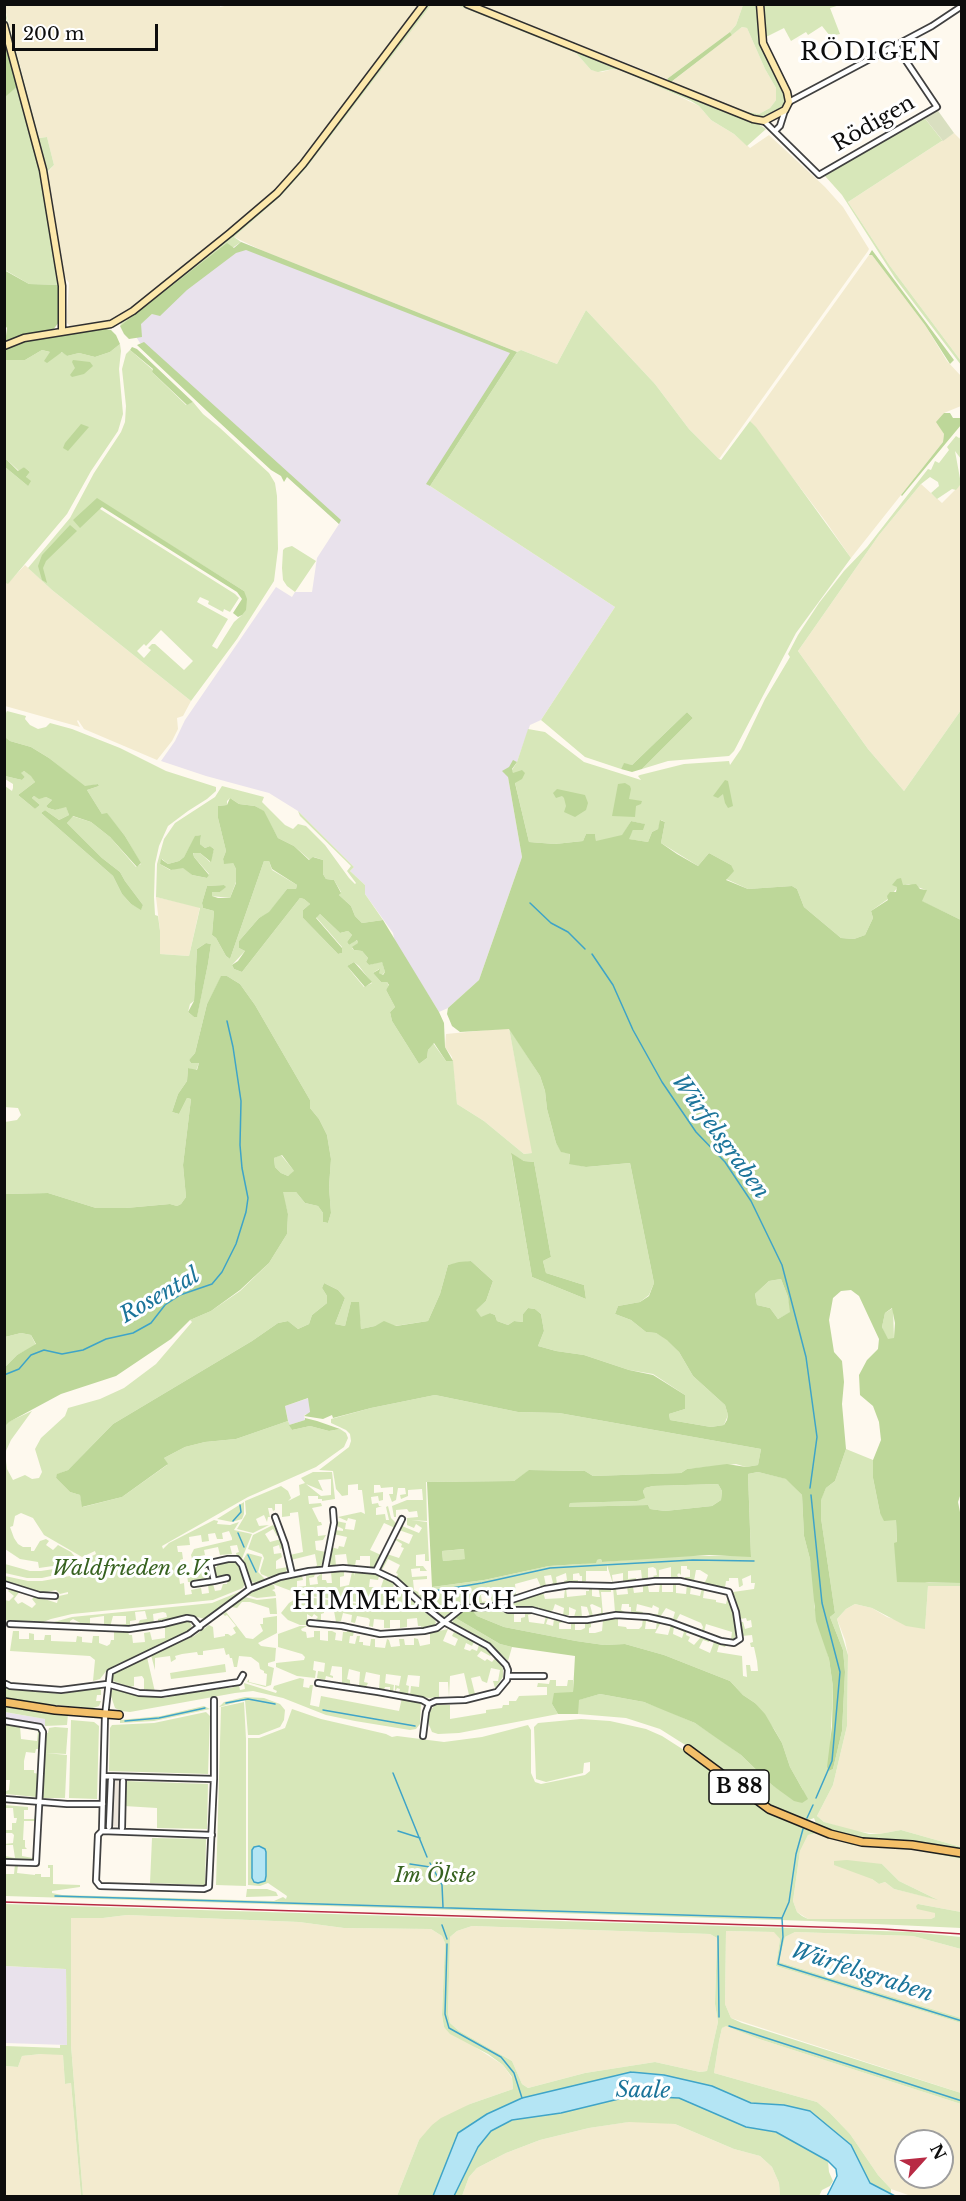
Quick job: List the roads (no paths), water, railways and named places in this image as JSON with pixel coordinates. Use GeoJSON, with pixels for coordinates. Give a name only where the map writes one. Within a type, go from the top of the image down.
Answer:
{"type":"FeatureCollection","features":[{"type":"Feature","properties":{"kind":"main road"},"geometry":{"type":"LineString","coordinates":[[4,1702],[55,1710],[119,1715]]}},
{"type":"Feature","properties":{"kind":"main road","name":"B 88"},"geometry":{"type":"LineString","coordinates":[[688,1749],[775,1812],[830,1834],[853,1840],[962,1853]]}},
{"type":"Feature","properties":{"kind":"street"},"geometry":{"type":"LineString","coordinates":[[4,346],[24,338],[105,326],[120,320],[230,233],[277,193],[303,164],[424,4]]}},
{"type":"Feature","properties":{"kind":"street"},"geometry":{"type":"LineString","coordinates":[[467,4],[753,119],[764,121],[785,110]]}},
{"type":"Feature","properties":{"kind":"street"},"geometry":{"type":"LineString","coordinates":[[760,4],[761,33],[766,53],[787,92],[789,102]]}},
{"type":"Feature","properties":{"kind":"street"},"geometry":{"type":"LineString","coordinates":[[776,130],[780,126],[789,102],[896,46],[962,6]]}},
{"type":"Feature","properties":{"kind":"street"},"geometry":{"type":"LineString","coordinates":[[4,25],[43,170],[62,286],[62,332]]}},
{"type":"Feature","properties":{"kind":"street","name":"Rödigen"},"geometry":{"type":"LineString","coordinates":[[764,121],[771,129],[776,130],[819,176],[937,107],[896,46]]}},
{"type":"Feature","properties":{"kind":"street"},"geometry":{"type":"LineString","coordinates":[[326,1569],[334,1523],[333,1509]]}},
{"type":"Feature","properties":{"kind":"street"},"geometry":{"type":"LineString","coordinates":[[275,1517],[285,1544],[292,1574]]}},
{"type":"Feature","properties":{"kind":"street"},"geometry":{"type":"LineString","coordinates":[[376,1571],[402,1519]]}},
{"type":"Feature","properties":{"kind":"street"},"geometry":{"type":"LineString","coordinates":[[201,1565],[237,1559],[242,1564],[250,1589]]}},
{"type":"Feature","properties":{"kind":"street"},"geometry":{"type":"LineString","coordinates":[[210,1562],[214,1581]]}},
{"type":"Feature","properties":{"kind":"street"},"geometry":{"type":"LineString","coordinates":[[214,1700],[214,1779],[209,1887],[204,1889],[100,1886],[97,1884],[98,1835],[102,1831],[105,1714],[110,1672],[200,1627],[250,1589],[268,1580],[326,1569],[376,1571],[395,1580],[444,1622],[496,1652],[506,1665],[508,1676],[505,1684],[493,1694],[429,1704],[422,1700],[318,1683]]}},
{"type":"Feature","properties":{"kind":"street"},"geometry":{"type":"LineString","coordinates":[[194,1584],[227,1578]]}},
{"type":"Feature","properties":{"kind":"street"},"geometry":{"type":"LineString","coordinates":[[310,1623],[394,1634],[437,1628],[462,1608],[484,1607],[558,1586],[687,1582],[729,1592],[738,1620],[739,1641],[734,1643],[721,1641],[679,1625],[648,1617],[616,1615],[587,1620],[569,1620],[532,1611],[508,1610],[497,1604]]}},
{"type":"Feature","properties":{"kind":"street"},"geometry":{"type":"LineString","coordinates":[[4,1584],[39,1595],[55,1596]]}},
{"type":"Feature","properties":{"kind":"street"},"geometry":{"type":"LineString","coordinates":[[10,1624],[129,1629],[187,1618],[193,1619],[200,1627]]}},
{"type":"Feature","properties":{"kind":"street"},"geometry":{"type":"LineString","coordinates":[[6,1684],[61,1690],[108,1684],[140,1693],[161,1694],[239,1682],[243,1675]]}},
{"type":"Feature","properties":{"kind":"street"},"geometry":{"type":"LineString","coordinates":[[508,1676],[544,1677]]}},
{"type":"Feature","properties":{"kind":"street"},"geometry":{"type":"LineString","coordinates":[[423,1736],[429,1704]]}},
{"type":"Feature","properties":{"kind":"street"},"geometry":{"type":"LineString","coordinates":[[4,1721],[41,1729],[36,1863],[4,1862]]}},
{"type":"Feature","properties":{"kind":"street"},"geometry":{"type":"LineString","coordinates":[[104,1776],[214,1779]]}},
{"type":"Feature","properties":{"kind":"street"},"geometry":{"type":"LineString","coordinates":[[109,1827],[111,1782],[123,1782],[122,1827]]}},
{"type":"Feature","properties":{"kind":"street"},"geometry":{"type":"LineString","coordinates":[[4,1799],[102,1804]]}},
{"type":"Feature","properties":{"kind":"street"},"geometry":{"type":"LineString","coordinates":[[109,1800],[123,1802]]}},
{"type":"Feature","properties":{"kind":"street"},"geometry":{"type":"LineString","coordinates":[[110,1808],[123,1808]]}},
{"type":"Feature","properties":{"kind":"street"},"geometry":{"type":"LineString","coordinates":[[102,1831],[212,1835]]}},
{"type":"Feature","properties":{"kind":"water"},"geometry":{"type":"Polygon","coordinates":[[[259,1846],[266,1852],[266,1876],[265,1881],[258,1883],[252,1878],[252,1850],[259,1846]]]}},
{"type":"Feature","properties":{"kind":"water","name":"Saale"},"geometry":{"type":"Polygon","coordinates":[[[631,2072],[664,2075],[712,2086],[751,2103],[784,2105],[810,2111],[851,2145],[870,2183],[895,2196],[827,2196],[837,2176],[836,2169],[828,2161],[776,2132],[746,2127],[679,2098],[631,2096],[561,2113],[512,2120],[491,2131],[478,2147],[454,2196],[433,2196],[458,2133],[487,2114],[522,2098],[631,2072]]]}},
{"type":"Feature","properties":{"kind":"waterway","name":"Würfelsgraben"},"geometry":{"type":"LineString","coordinates":[[530,903],[551,923],[568,932],[585,949]]}},
{"type":"Feature","properties":{"kind":"waterway","name":"Würfelsgraben"},"geometry":{"type":"LineString","coordinates":[[592,954],[613,985],[633,1030],[662,1082],[696,1132],[725,1162],[751,1201],[782,1265],[806,1357],[817,1437],[810,1488]]}},
{"type":"Feature","properties":{"kind":"waterway","name":"Rosental"},"geometry":{"type":"LineString","coordinates":[[4,1375],[19,1369],[31,1355],[44,1350],[62,1354],[83,1350],[106,1339],[133,1333],[151,1323],[165,1305],[180,1295],[212,1284],[222,1272],[236,1244],[248,1198],[240,1145],[241,1101],[227,1021]]}},
{"type":"Feature","properties":{"kind":"waterway","name":"Würfelsgraben"},"geometry":{"type":"LineString","coordinates":[[811,1495],[822,1603],[840,1672],[832,1761],[816,1798]]}},
{"type":"Feature","properties":{"kind":"waterway"},"geometry":{"type":"LineString","coordinates":[[233,1521],[241,1512],[240,1505]]}},
{"type":"Feature","properties":{"kind":"waterway"},"geometry":{"type":"LineString","coordinates":[[238,1533],[244,1547]]}},
{"type":"Feature","properties":{"kind":"waterway"},"geometry":{"type":"LineString","coordinates":[[248,1555],[256,1572]]}},
{"type":"Feature","properties":{"kind":"waterway"},"geometry":{"type":"LineString","coordinates":[[430,1603],[434,1591],[550,1568],[693,1560],[754,1561]]}},
{"type":"Feature","properties":{"kind":"waterway"},"geometry":{"type":"LineString","coordinates":[[226,1703],[248,1699],[275,1704]]}},
{"type":"Feature","properties":{"kind":"waterway"},"geometry":{"type":"LineString","coordinates":[[125,1721],[159,1718],[205,1708]]}},
{"type":"Feature","properties":{"kind":"waterway"},"geometry":{"type":"LineString","coordinates":[[323,1710],[415,1726]]}},
{"type":"Feature","properties":{"kind":"waterway"},"geometry":{"type":"LineString","coordinates":[[393,1773],[427,1857]]}},
{"type":"Feature","properties":{"kind":"waterway","name":"Würfelsgraben"},"geometry":{"type":"LineString","coordinates":[[807,1818],[813,1805]]}},
{"type":"Feature","properties":{"kind":"waterway","name":"Würfelsgraben"},"geometry":{"type":"LineString","coordinates":[[803,1829],[796,1854],[789,1902],[782,1918],[783,1937],[778,1964],[962,2021]]}},
{"type":"Feature","properties":{"kind":"waterway"},"geometry":{"type":"LineString","coordinates":[[398,1831],[420,1838]]}},
{"type":"Feature","properties":{"kind":"waterway"},"geometry":{"type":"LineString","coordinates":[[430,1863],[442,1885],[443,1907]]}},
{"type":"Feature","properties":{"kind":"waterway"},"geometry":{"type":"LineString","coordinates":[[410,1864],[430,1867]]}},
{"type":"Feature","properties":{"kind":"waterway"},"geometry":{"type":"LineString","coordinates":[[55,1896],[782,1918]]}},
{"type":"Feature","properties":{"kind":"waterway"},"geometry":{"type":"LineString","coordinates":[[442,1925],[447,1939]]}},
{"type":"Feature","properties":{"kind":"waterway"},"geometry":{"type":"LineString","coordinates":[[718,1936],[719,2017]]}},
{"type":"Feature","properties":{"kind":"waterway"},"geometry":{"type":"LineString","coordinates":[[447,1944],[445,2014],[449,2028],[501,2057],[514,2073],[522,2098]]}},
{"type":"Feature","properties":{"kind":"waterway"},"geometry":{"type":"LineString","coordinates":[[729,2026],[962,2101]]}},
{"type":"Feature","properties":{"kind":"railway"},"geometry":{"type":"LineString","coordinates":[[4,1902],[883,1929],[962,1934]]}},
{"type":"Feature","properties":{"kind":"district","name":"RÖDIGEN"},"geometry":{"type":"Point","coordinates":[871,53]}},
{"type":"Feature","properties":{"kind":"district","name":"HIMMELREICH"},"geometry":{"type":"Point","coordinates":[404,1602]}},
{"type":"Feature","properties":{"kind":"park label","name":"Waldfrieden e.V."},"geometry":{"type":"Point","coordinates":[131,1569]}},
{"type":"Feature","properties":{"kind":"park label","name":"Im Ölste"},"geometry":{"type":"Point","coordinates":[435,1876]}}]}
